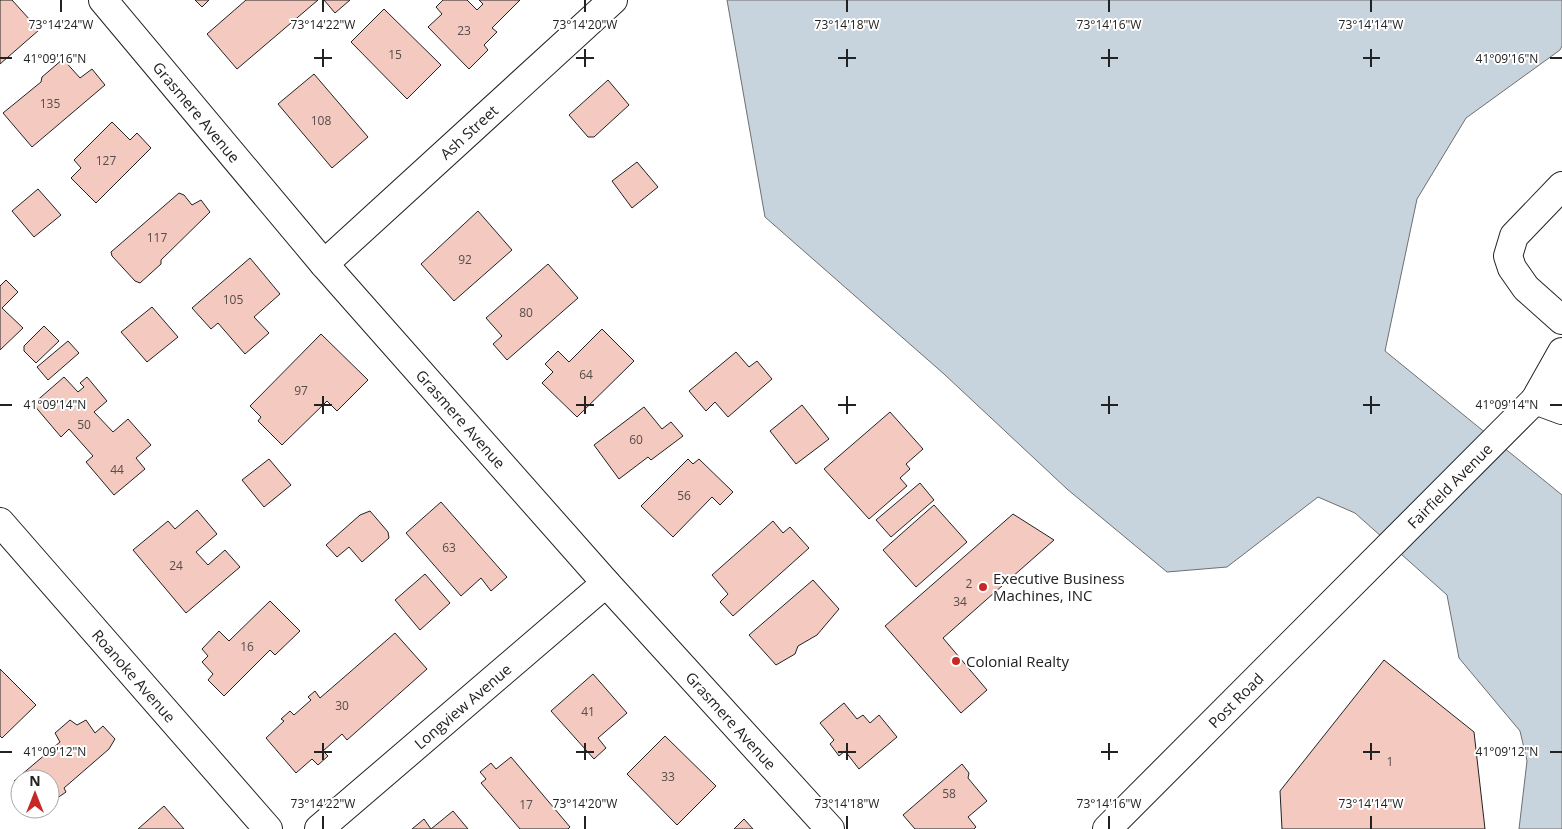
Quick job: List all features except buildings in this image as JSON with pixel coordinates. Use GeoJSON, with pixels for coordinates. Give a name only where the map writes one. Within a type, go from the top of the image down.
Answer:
{"type":"FeatureCollection","features":[{"type":"Feature","properties":{"kind":"street","name":"Grasmere Avenue"},"geometry":{"type":"LineString","coordinates":[[103,0],[324,264],[606,583],[830,829]]}},
{"type":"Feature","properties":{"kind":"street","name":"Ash Street"},"geometry":{"type":"LineString","coordinates":[[324,264],[613,0]]}},
{"type":"Feature","properties":{"kind":"street"},"geometry":{"type":"LineString","coordinates":[[1562,186],[1514,236],[1508,256],[1512,268],[1526,288],[1562,320]]}},
{"type":"Feature","properties":{"kind":"street","name":"Fairfield Avenue"},"geometry":{"type":"LineString","coordinates":[[1535,400],[1562,352]]}},
{"type":"Feature","properties":{"kind":"street","name":"Fairfield Avenue"},"geometry":{"type":"LineString","coordinates":[[1364,572],[1535,400],[1562,385]]}},
{"type":"Feature","properties":{"kind":"street"},"geometry":{"type":"LineString","coordinates":[[1535,400],[1562,410]]}},
{"type":"Feature","properties":{"kind":"street","name":"Roanoke Avenue"},"geometry":{"type":"LineString","coordinates":[[0,522],[268,829]]}},
{"type":"Feature","properties":{"kind":"street","name":"Post Road"},"geometry":{"type":"LineString","coordinates":[[1107,829],[1364,572]]}},
{"type":"Feature","properties":{"kind":"street","name":"Longview Avenue"},"geometry":{"type":"LineString","coordinates":[[319,829],[606,583]]}},
{"type":"Feature","properties":{"kind":"shaded area"},"geometry":{"type":"Polygon","coordinates":[[[727,0],[1562,0],[1562,46],[1560,50],[1466,118],[1417,199],[1385,351],[1562,495],[1562,829],[1519,829],[1527,761],[1520,731],[1459,658],[1447,595],[1355,513],[1318,497],[1227,567],[1167,572],[1067,489],[944,374],[765,217],[727,0]]]}},
{"type":"Feature","properties":{"kind":"place","name":"Executive Business Machines, INC"},"geometry":{"type":"Point","coordinates":[983,587]}},
{"type":"Feature","properties":{"kind":"place","name":"Colonial Realty"},"geometry":{"type":"Point","coordinates":[956,661]}}]}
